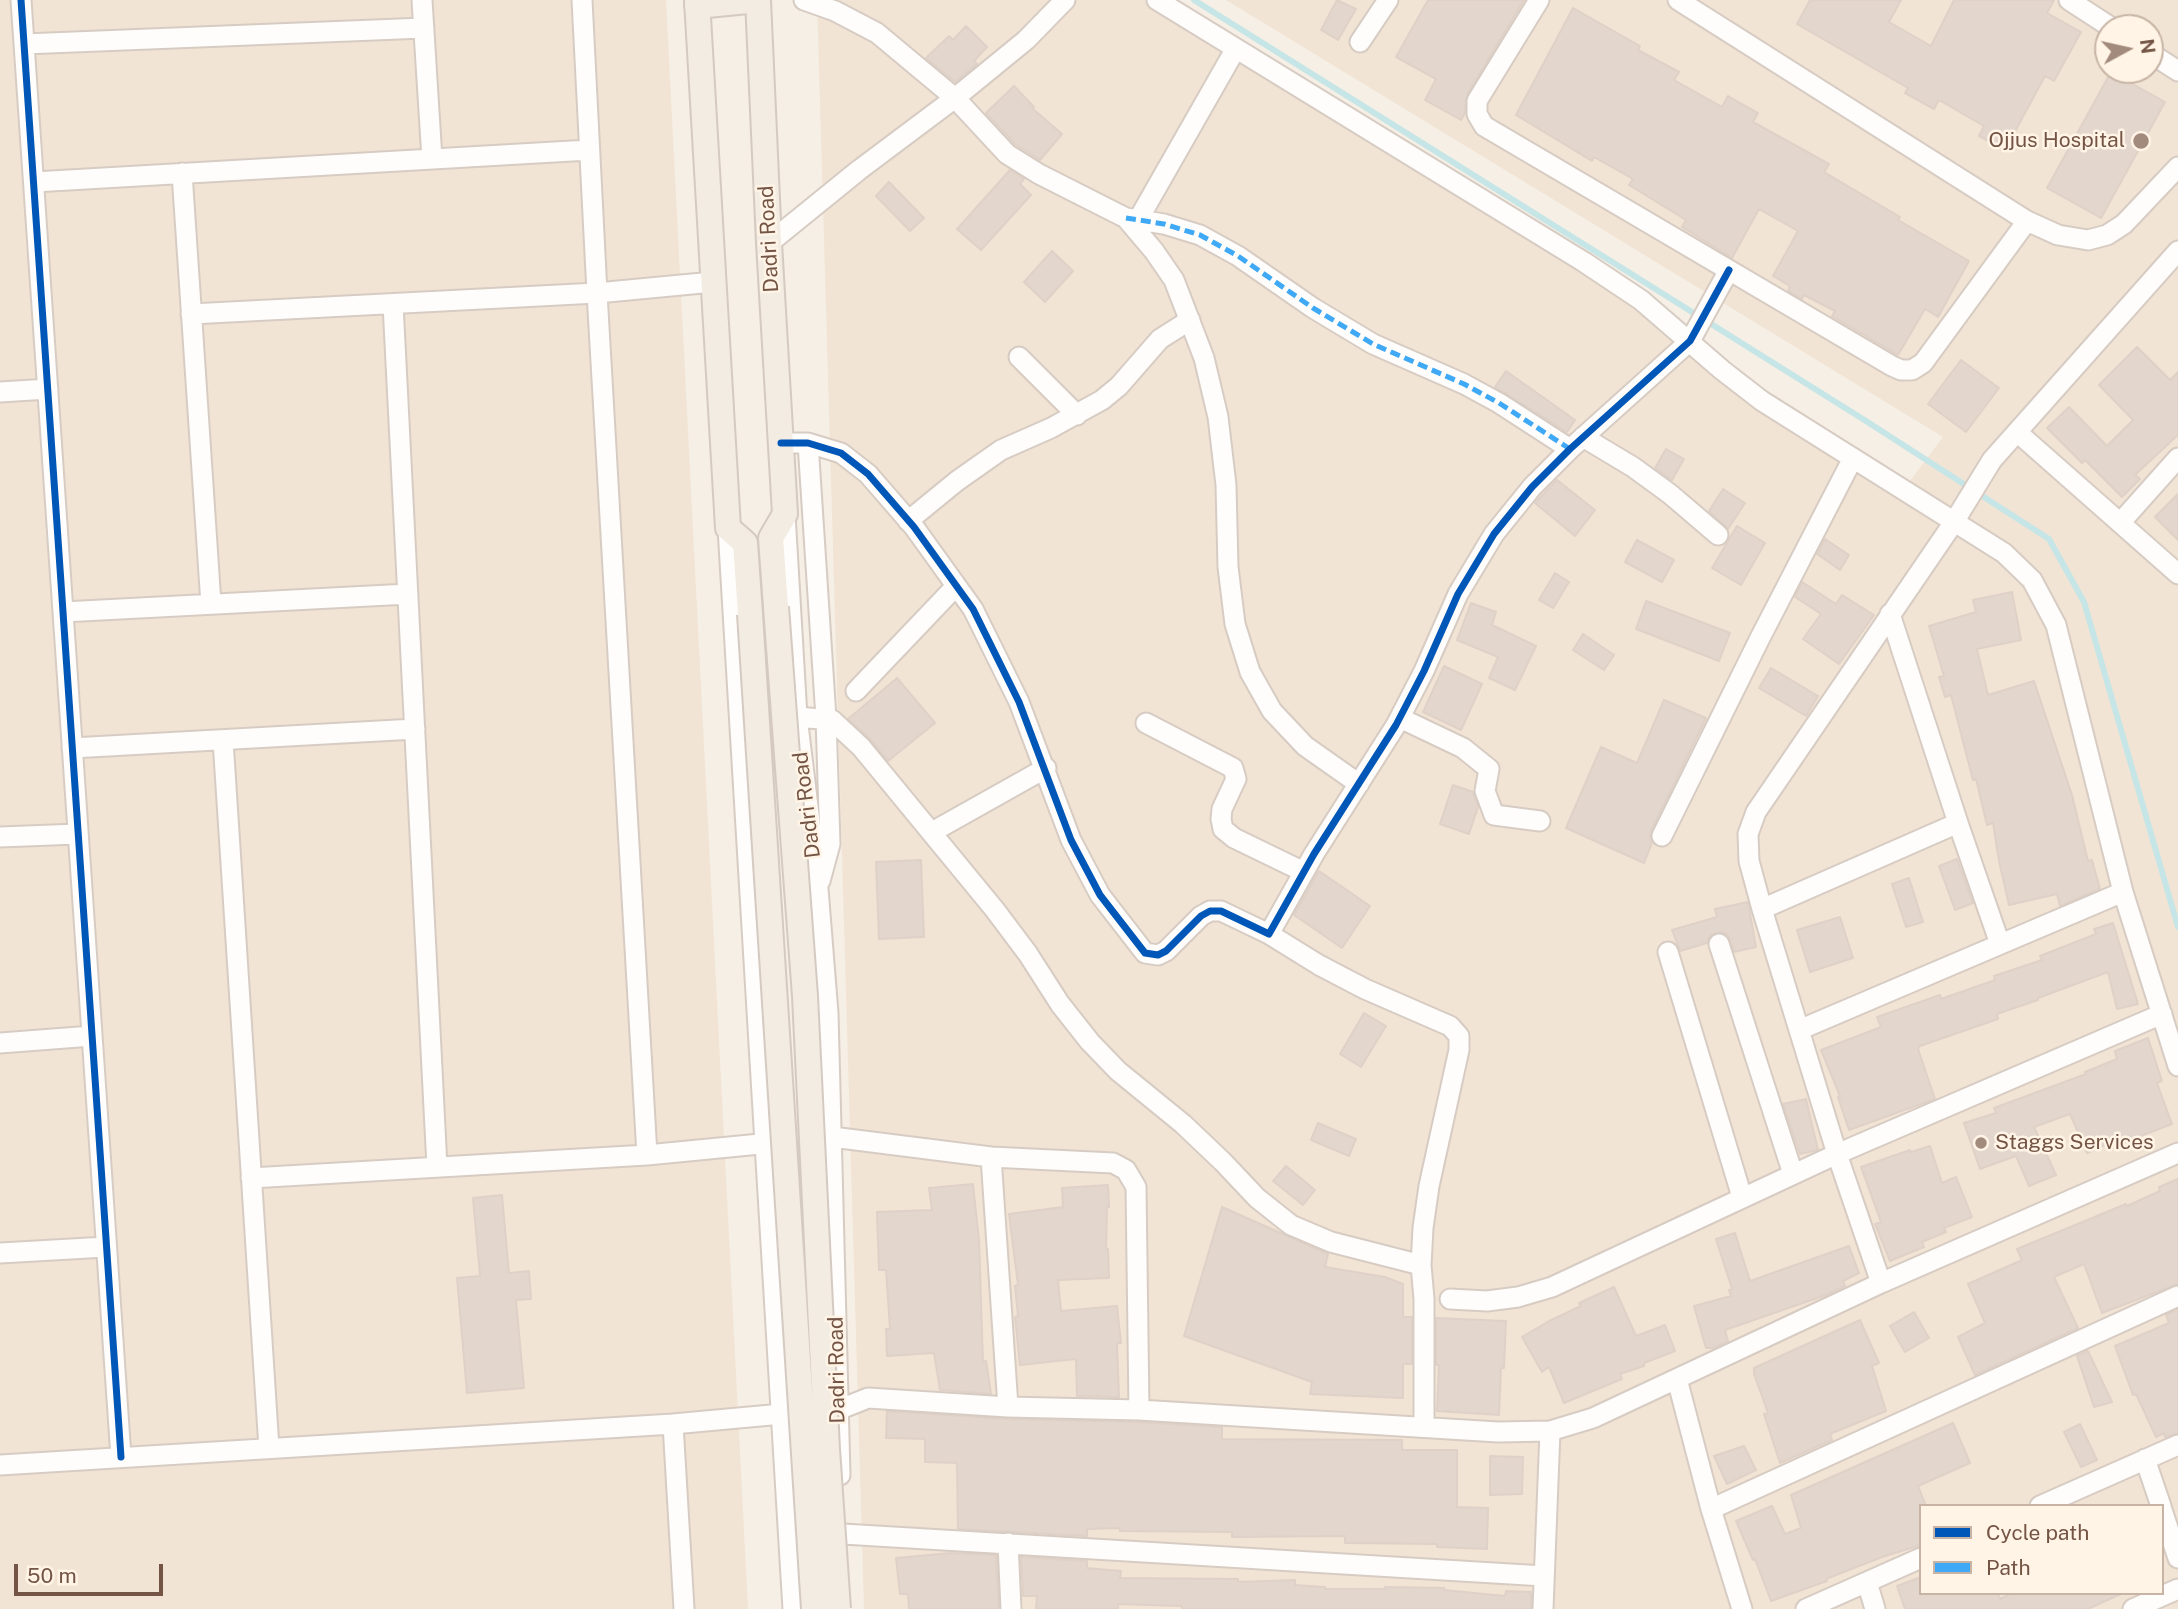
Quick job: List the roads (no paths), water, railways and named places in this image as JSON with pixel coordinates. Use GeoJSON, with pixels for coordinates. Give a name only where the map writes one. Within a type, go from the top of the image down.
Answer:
{"type":"FeatureCollection","features":[{"type":"Feature","properties":{"kind":"main road"},"geometry":{"type":"LineString","coordinates":[[758,0],[697,3],[728,528],[746,543],[814,1609]]}},
{"type":"Feature","properties":{"kind":"main road","name":"Dadri Road"},"geometry":{"type":"LineString","coordinates":[[758,0],[785,514]]}},
{"type":"Feature","properties":{"kind":"main road"},"geometry":{"type":"LineString","coordinates":[[785,514],[771,538],[805,996],[827,1449],[838,1609]]}},
{"type":"Feature","properties":{"kind":"street"},"geometry":{"type":"LineString","coordinates":[[21,0],[121,1457]]}},
{"type":"Feature","properties":{"kind":"street"},"geometry":{"type":"LineString","coordinates":[[422,0],[432,159]]}},
{"type":"Feature","properties":{"kind":"street"},"geometry":{"type":"LineString","coordinates":[[582,0],[647,1155]]}},
{"type":"Feature","properties":{"kind":"street"},"geometry":{"type":"LineString","coordinates":[[804,0],[835,11],[877,33],[955,98],[1007,154],[1039,174],[1132,219],[1164,224],[1200,235],[1238,256],[1312,308],[1373,344],[1464,384],[1576,443],[1633,467],[1717,535]]}},
{"type":"Feature","properties":{"kind":"street"},"geometry":{"type":"LineString","coordinates":[[769,243],[1026,40],[1065,0]]}},
{"type":"Feature","properties":{"kind":"street"},"geometry":{"type":"LineString","coordinates":[[1157,0],[1584,262],[1693,335],[1762,401],[1807,432],[1957,516],[2004,553],[2032,580],[2056,625],[2123,892],[2178,1066]]}},
{"type":"Feature","properties":{"kind":"street"},"geometry":{"type":"LineString","coordinates":[[1360,42],[1388,0]]}},
{"type":"Feature","properties":{"kind":"street"},"geometry":{"type":"LineString","coordinates":[[1539,0],[1477,101],[1477,114],[1484,126],[1892,366],[1901,370],[1912,370],[1923,363],[2027,221]]}},
{"type":"Feature","properties":{"kind":"street"},"geometry":{"type":"LineString","coordinates":[[1678,0],[2027,221],[2058,235],[2088,240],[2106,235],[2124,224],[2178,167]]}},
{"type":"Feature","properties":{"kind":"street"},"geometry":{"type":"LineString","coordinates":[[2069,0],[2094,16]]}},
{"type":"Feature","properties":{"kind":"street"},"geometry":{"type":"LineString","coordinates":[[24,44],[424,28]]}},
{"type":"Feature","properties":{"kind":"street"},"geometry":{"type":"LineString","coordinates":[[1132,219],[1236,50]]}},
{"type":"Feature","properties":{"kind":"street"},"geometry":{"type":"LineString","coordinates":[[34,182],[589,150]]}},
{"type":"Feature","properties":{"kind":"street"},"geometry":{"type":"LineString","coordinates":[[182,173],[211,604]]}},
{"type":"Feature","properties":{"kind":"street"},"geometry":{"type":"LineString","coordinates":[[1132,219],[1174,280],[1204,358],[1218,417],[1226,485],[1228,567],[1235,624],[1250,672],[1272,711],[1304,746],[1359,784]]}},
{"type":"Feature","properties":{"kind":"street"},"geometry":{"type":"LineString","coordinates":[[1881,1283],[1837,1154],[1762,909],[1749,860],[1748,834],[1756,812],[1957,516],[1992,460],[2178,251]]}},
{"type":"Feature","properties":{"kind":"street"},"geometry":{"type":"LineString","coordinates":[[1269,934],[1304,872],[1400,718],[1458,594],[1487,546],[1532,487],[1693,335],[1729,270]]}},
{"type":"Feature","properties":{"kind":"street"},"geometry":{"type":"LineString","coordinates":[[191,314],[597,293],[713,282]]}},
{"type":"Feature","properties":{"kind":"street"},"geometry":{"type":"LineString","coordinates":[[393,304],[437,1167]]}},
{"type":"Feature","properties":{"kind":"street"},"geometry":{"type":"LineString","coordinates":[[908,521],[1001,450],[1077,415],[1101,400],[1119,386],[1160,339],[1190,320]]}},
{"type":"Feature","properties":{"kind":"street"},"geometry":{"type":"LineString","coordinates":[[1019,358],[1077,415]]}},
{"type":"Feature","properties":{"kind":"street"},"geometry":{"type":"LineString","coordinates":[[0,392],[48,389]]}},
{"type":"Feature","properties":{"kind":"street"},"geometry":{"type":"LineString","coordinates":[[2017,432],[2178,574]]}},
{"type":"Feature","properties":{"kind":"street"},"geometry":{"type":"LineString","coordinates":[[781,443],[808,443],[841,453],[867,474],[908,521],[973,609],[1019,702],[1071,840],[1100,895],[1145,953],[1150,956],[1167,951],[1201,916],[1210,911],[1221,911],[1269,934],[1365,989],[1450,1026],[1459,1036],[1459,1050],[1429,1186],[1421,1265],[1424,1299],[1424,1427]]}},
{"type":"Feature","properties":{"kind":"street"},"geometry":{"type":"LineString","coordinates":[[808,443],[830,844],[818,889]]}},
{"type":"Feature","properties":{"kind":"street"},"geometry":{"type":"LineString","coordinates":[[1662,836],[1853,458]]}},
{"type":"Feature","properties":{"kind":"street"},"geometry":{"type":"LineString","coordinates":[[2120,523],[2178,458]]}},
{"type":"Feature","properties":{"kind":"street","name":"Dadri Road"},"geometry":{"type":"LineString","coordinates":[[785,514],[797,717],[818,889],[831,1068],[838,1410],[849,1609]]}},
{"type":"Feature","properties":{"kind":"street"},"geometry":{"type":"LineString","coordinates":[[728,528],[793,1609]]}},
{"type":"Feature","properties":{"kind":"street"},"geometry":{"type":"LineString","coordinates":[[856,691],[956,586]]}},
{"type":"Feature","properties":{"kind":"street"},"geometry":{"type":"LineString","coordinates":[[63,612],[408,594]]}},
{"type":"Feature","properties":{"kind":"street"},"geometry":{"type":"LineString","coordinates":[[1890,614],[2000,944]]}},
{"type":"Feature","properties":{"kind":"street"},"geometry":{"type":"LineString","coordinates":[[797,717],[825,718],[838,723],[861,747],[1028,954],[1060,1004],[1090,1042],[1118,1071],[1223,1162],[1257,1198],[1291,1225],[1331,1242],[1421,1265]]}},
{"type":"Feature","properties":{"kind":"street"},"geometry":{"type":"LineString","coordinates":[[1400,718],[1463,748],[1489,769],[1485,791],[1494,815],[1540,821]]}},
{"type":"Feature","properties":{"kind":"street"},"geometry":{"type":"LineString","coordinates":[[1146,723],[1233,768],[1236,779],[1222,809],[1223,829],[1234,838],[1304,872]]}},
{"type":"Feature","properties":{"kind":"street"},"geometry":{"type":"LineString","coordinates":[[72,748],[415,729]]}},
{"type":"Feature","properties":{"kind":"street"},"geometry":{"type":"LineString","coordinates":[[223,740],[269,1448]]}},
{"type":"Feature","properties":{"kind":"street"},"geometry":{"type":"LineString","coordinates":[[932,832],[1046,768]]}},
{"type":"Feature","properties":{"kind":"street"},"geometry":{"type":"LineString","coordinates":[[1762,909],[1958,822]]}},
{"type":"Feature","properties":{"kind":"street"},"geometry":{"type":"LineString","coordinates":[[0,837],[78,834]]}},
{"type":"Feature","properties":{"kind":"street"},"geometry":{"type":"LineString","coordinates":[[1799,1030],[2123,892]]}},
{"type":"Feature","properties":{"kind":"street"},"geometry":{"type":"LineString","coordinates":[[1719,944],[1793,1174]]}},
{"type":"Feature","properties":{"kind":"street"},"geometry":{"type":"LineString","coordinates":[[1668,952],[1742,1197]]}},
{"type":"Feature","properties":{"kind":"street"},"geometry":{"type":"LineString","coordinates":[[754,965],[822,955]]}},
{"type":"Feature","properties":{"kind":"street"},"geometry":{"type":"LineString","coordinates":[[1450,1299],[1487,1301],[1518,1297],[1552,1287],[1837,1154],[2162,1014]]}},
{"type":"Feature","properties":{"kind":"street"},"geometry":{"type":"LineString","coordinates":[[0,1043],[92,1036]]}},
{"type":"Feature","properties":{"kind":"street"},"geometry":{"type":"LineString","coordinates":[[251,1178],[647,1155],[832,1137],[991,1157],[1113,1163],[1126,1170],[1136,1187],[1139,1410]]}},
{"type":"Feature","properties":{"kind":"street"},"geometry":{"type":"LineString","coordinates":[[838,1410],[868,1398],[1008,1407],[1139,1410],[1498,1432],[1550,1431],[1593,1418],[1881,1283],[2178,1153]]}},
{"type":"Feature","properties":{"kind":"street"},"geometry":{"type":"LineString","coordinates":[[991,1157],[1008,1407]]}},
{"type":"Feature","properties":{"kind":"street"},"geometry":{"type":"LineString","coordinates":[[0,1252],[106,1247]]}},
{"type":"Feature","properties":{"kind":"street"},"geometry":{"type":"LineString","coordinates":[[1711,1509],[2178,1296]]}},
{"type":"Feature","properties":{"kind":"street"},"geometry":{"type":"LineString","coordinates":[[1677,1379],[1711,1509],[1742,1609]]}},
{"type":"Feature","properties":{"kind":"street"},"geometry":{"type":"LineString","coordinates":[[0,1465],[673,1424],[782,1414]]}},
{"type":"Feature","properties":{"kind":"street"},"geometry":{"type":"LineString","coordinates":[[673,1424],[684,1609]]}},
{"type":"Feature","properties":{"kind":"street"},"geometry":{"type":"LineString","coordinates":[[1543,1609],[1550,1431]]}},
{"type":"Feature","properties":{"kind":"street"},"geometry":{"type":"LineString","coordinates":[[2044,1504],[2178,1445]]}},
{"type":"Feature","properties":{"kind":"street"},"geometry":{"type":"LineString","coordinates":[[2145,1459],[2161,1504]]}},
{"type":"Feature","properties":{"kind":"street"},"geometry":{"type":"LineString","coordinates":[[2164,1514],[2178,1558]]}},
{"type":"Feature","properties":{"kind":"street"},"geometry":{"type":"LineString","coordinates":[[843,1534],[1544,1576]]}},
{"type":"Feature","properties":{"kind":"street"},"geometry":{"type":"LineString","coordinates":[[1008,1543],[1011,1609]]}},
{"type":"Feature","properties":{"kind":"street"},"geometry":{"type":"LineString","coordinates":[[1806,1609],[1919,1559]]}},
{"type":"Feature","properties":{"kind":"street"},"geometry":{"type":"LineString","coordinates":[[1867,1582],[1875,1609]]}},
{"type":"Feature","properties":{"kind":"street"},"geometry":{"type":"LineString","coordinates":[[2133,1609],[2178,1589]]}},
{"type":"Feature","properties":{"kind":"waterway"},"geometry":{"type":"LineString","coordinates":[[1194,0],[1866,421],[2049,539],[2084,602],[2178,927]]}},
{"type":"Feature","properties":{"kind":"place","name":"Ojjus Hospital"},"geometry":{"type":"Point","coordinates":[2141,141]}},
{"type":"Feature","properties":{"kind":"place","name":"Staggs Services"},"geometry":{"type":"Point","coordinates":[1981,1143]}}]}
